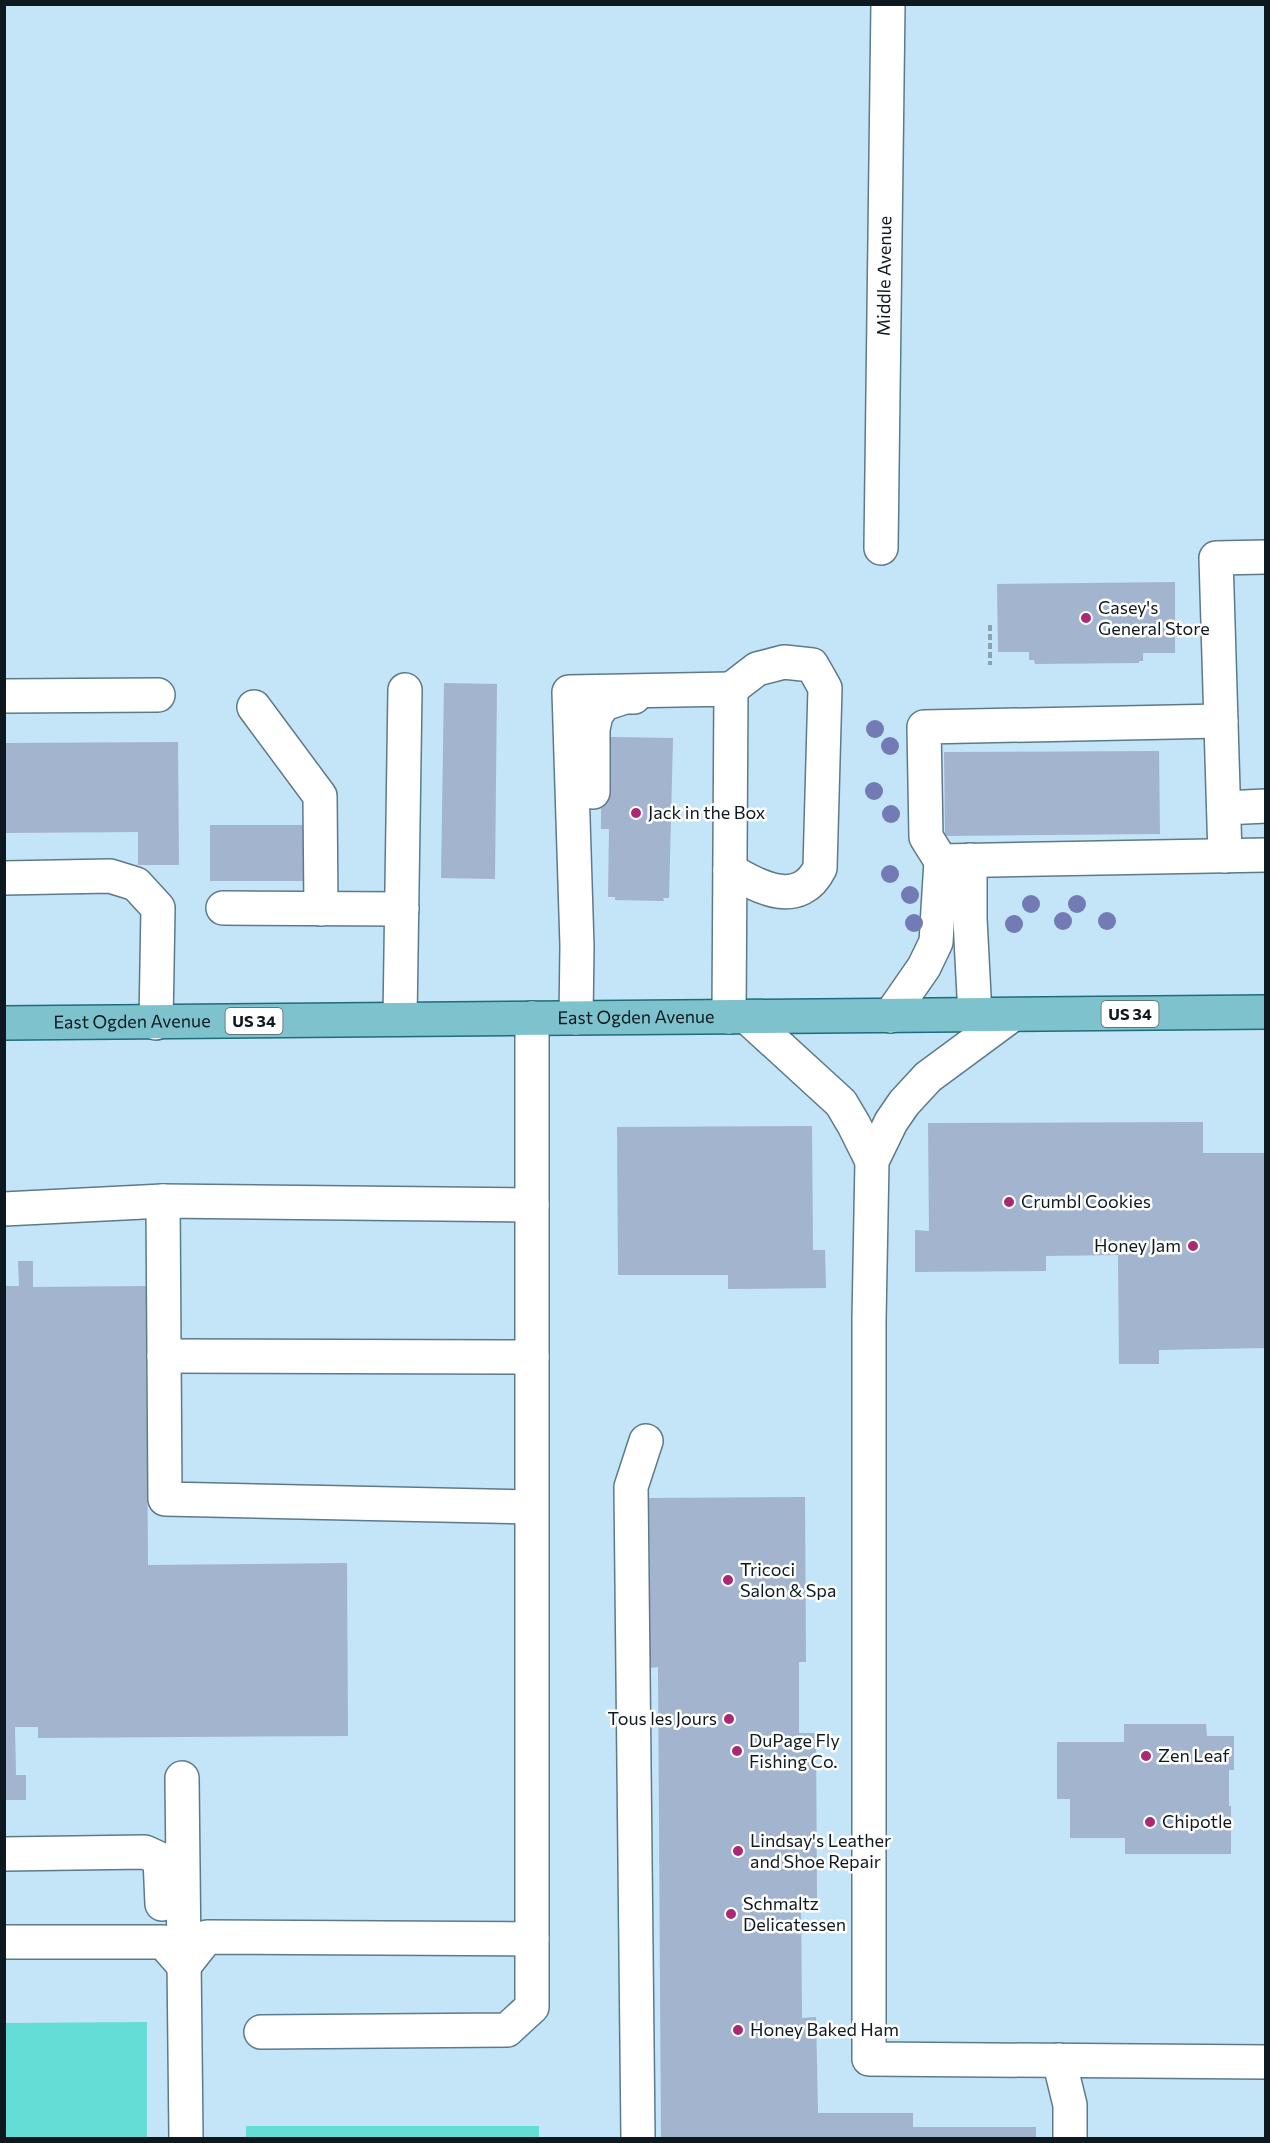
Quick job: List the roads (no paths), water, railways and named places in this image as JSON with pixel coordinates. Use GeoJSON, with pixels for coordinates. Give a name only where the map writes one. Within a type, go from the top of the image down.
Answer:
{"type":"FeatureCollection","features":[{"type":"Feature","properties":{"kind":"main road","name":"East Ogden Avenue"},"geometry":{"type":"LineString","coordinates":[[4,1023],[1266,1012]]}},
{"type":"Feature","properties":{"kind":"street","name":"Middle Avenue"},"geometry":{"type":"LineString","coordinates":[[881,548],[888,4]]}},
{"type":"Feature","properties":{"kind":"street"},"geometry":{"type":"LineString","coordinates":[[1225,855],[1216,558],[1266,557]]}},
{"type":"Feature","properties":{"kind":"street"},"geometry":{"type":"LineString","coordinates":[[576,1018],[575,893],[568,692],[731,689],[757,669],[784,662],[812,665],[825,688],[820,868],[814,879],[803,888],[786,893],[757,886],[730,870]]}},
{"type":"Feature","properties":{"kind":"street"},"geometry":{"type":"LineString","coordinates":[[731,689],[730,870],[738,1017],[841,1103],[855,1125],[872,1161],[869,1320],[869,2059],[1266,2062]]}},
{"type":"Feature","properties":{"kind":"street"},"geometry":{"type":"LineString","coordinates":[[400,1019],[405,690]]}},
{"type":"Feature","properties":{"kind":"street"},"geometry":{"type":"LineString","coordinates":[[4,696],[158,695]]}},
{"type":"Feature","properties":{"kind":"street"},"geometry":{"type":"LineString","coordinates":[[575,893],[593,834],[593,729],[596,715],[604,704],[625,697],[702,700],[714,710],[730,737]]}},
{"type":"Feature","properties":{"kind":"street"},"geometry":{"type":"LineString","coordinates":[[254,707],[320,796],[321,909]]}},
{"type":"Feature","properties":{"kind":"street"},"geometry":{"type":"LineString","coordinates":[[975,1015],[970,919],[955,860],[926,837],[924,727],[1221,721]]}},
{"type":"Feature","properties":{"kind":"street"},"geometry":{"type":"LineString","coordinates":[[1224,808],[1266,806]]}},
{"type":"Feature","properties":{"kind":"street"},"geometry":{"type":"LineString","coordinates":[[955,860],[1266,855]]}},
{"type":"Feature","properties":{"kind":"street"},"geometry":{"type":"LineString","coordinates":[[890,1016],[924,967],[936,942],[955,860]]}},
{"type":"Feature","properties":{"kind":"street"},"geometry":{"type":"LineString","coordinates":[[4,878],[110,876],[136,884],[158,908],[156,1023]]}},
{"type":"Feature","properties":{"kind":"street"},"geometry":{"type":"LineString","coordinates":[[223,908],[402,909]]}},
{"type":"Feature","properties":{"kind":"street"},"geometry":{"type":"LineString","coordinates":[[872,1161],[898,1112],[928,1077],[1012,1015]]}},
{"type":"Feature","properties":{"kind":"street"},"geometry":{"type":"LineString","coordinates":[[261,2032],[507,2030],[532,2007],[532,1018]]}},
{"type":"Feature","properties":{"kind":"street"},"geometry":{"type":"LineString","coordinates":[[4,1209],[163,1201],[532,1205]]}},
{"type":"Feature","properties":{"kind":"street"},"geometry":{"type":"LineString","coordinates":[[163,1201],[165,1499],[531,1507]]}},
{"type":"Feature","properties":{"kind":"street"},"geometry":{"type":"LineString","coordinates":[[164,1356],[532,1357]]}},
{"type":"Feature","properties":{"kind":"street"},"geometry":{"type":"LineString","coordinates":[[638,2139],[631,1487],[646,1442]]}},
{"type":"Feature","properties":{"kind":"street"},"geometry":{"type":"LineString","coordinates":[[173,1954],[182,1778]]}},
{"type":"Feature","properties":{"kind":"street"},"geometry":{"type":"LineString","coordinates":[[4,1854],[145,1852],[160,1859],[173,1954],[186,2139]]}},
{"type":"Feature","properties":{"kind":"street"},"geometry":{"type":"LineString","coordinates":[[4,1942],[173,1954],[207,1937],[532,1939]]}},
{"type":"Feature","properties":{"kind":"street"},"geometry":{"type":"LineString","coordinates":[[1059,2060],[1070,2105],[1070,2139]]}},
{"type":"Feature","properties":{"kind":"place","name":"Casey's General Store"},"geometry":{"type":"Point","coordinates":[1086,618]}},
{"type":"Feature","properties":{"kind":"place","name":"Jack in the Box"},"geometry":{"type":"Point","coordinates":[636,813]}},
{"type":"Feature","properties":{"kind":"place","name":"Crumbl Cookies"},"geometry":{"type":"Point","coordinates":[1009,1202]}},
{"type":"Feature","properties":{"kind":"place","name":"Honey Jam"},"geometry":{"type":"Point","coordinates":[1193,1246]}},
{"type":"Feature","properties":{"kind":"place","name":"Tricoci Salon & Spa"},"geometry":{"type":"Point","coordinates":[728,1580]}},
{"type":"Feature","properties":{"kind":"place","name":"Tous les Jours"},"geometry":{"type":"Point","coordinates":[729,1719]}},
{"type":"Feature","properties":{"kind":"place","name":"DuPage Fly Fishing Co."},"geometry":{"type":"Point","coordinates":[737,1751]}},
{"type":"Feature","properties":{"kind":"place","name":"Zen Leaf"},"geometry":{"type":"Point","coordinates":[1146,1756]}},
{"type":"Feature","properties":{"kind":"place","name":"Chipotle"},"geometry":{"type":"Point","coordinates":[1150,1822]}},
{"type":"Feature","properties":{"kind":"place","name":"Lindsay's Leather and Shoe Repair"},"geometry":{"type":"Point","coordinates":[738,1851]}},
{"type":"Feature","properties":{"kind":"place","name":"Schmaltz Delicatessen"},"geometry":{"type":"Point","coordinates":[731,1914]}},
{"type":"Feature","properties":{"kind":"place","name":"Honey Baked Ham"},"geometry":{"type":"Point","coordinates":[738,2030]}}]}
